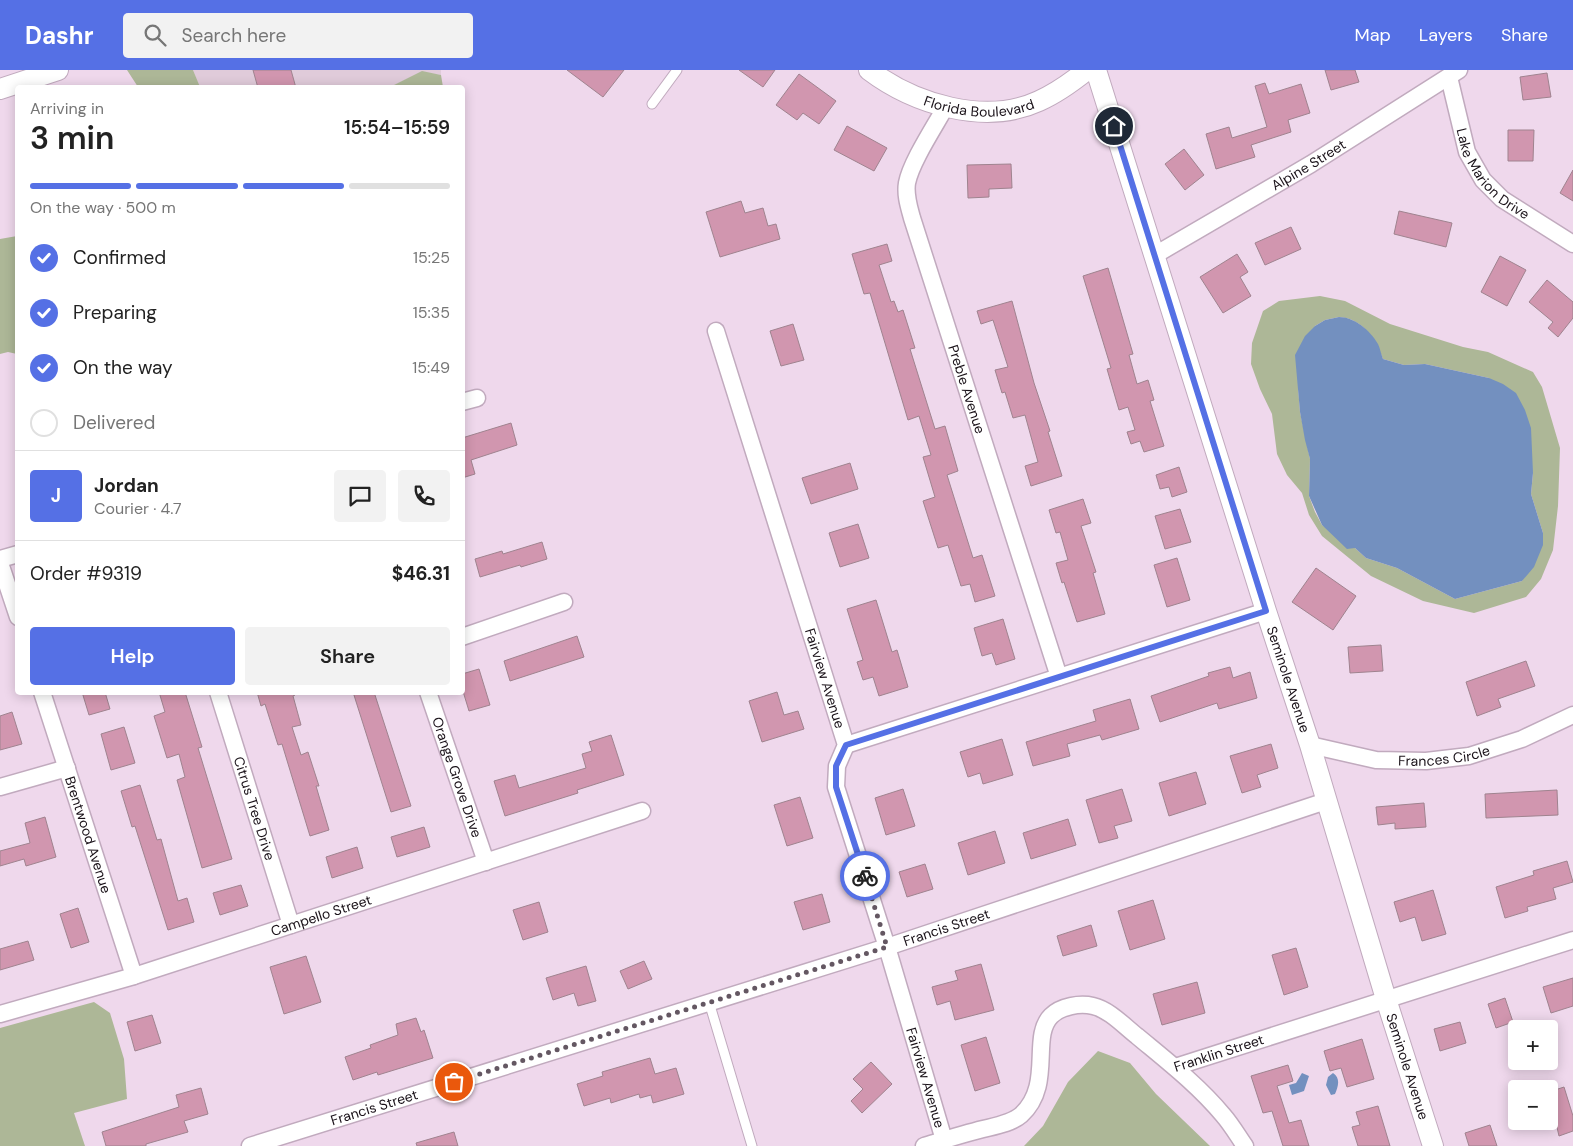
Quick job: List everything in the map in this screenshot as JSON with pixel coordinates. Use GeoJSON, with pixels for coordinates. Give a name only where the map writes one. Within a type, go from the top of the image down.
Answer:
{"type":"FeatureCollection","features":[{"type":"Feature","properties":{"kind":"street"},"geometry":{"type":"LineString","coordinates":[[0,88],[58,70]]}},
{"type":"Feature","properties":{"kind":"street","name":"Florida Boulevard"},"geometry":{"type":"LineString","coordinates":[[869,70],[882,80],[912,96],[971,111],[1001,112],[1037,102],[1063,89],[1087,70]]}},
{"type":"Feature","properties":{"kind":"street","name":"Seminole Avenue"},"geometry":{"type":"LineString","coordinates":[[1096,70],[1310,745],[1386,999],[1433,1146]]}},
{"type":"Feature","properties":{"kind":"street","name":"Alpine Street"},"geometry":{"type":"LineString","coordinates":[[1155,255],[1311,164],[1454,73]]}},
{"type":"Feature","properties":{"kind":"street","name":"Lake Marion Drive"},"geometry":{"type":"LineString","coordinates":[[1454,73],[1467,152],[1483,180],[1502,199],[1573,244]]}},
{"type":"Feature","properties":{"kind":"street","name":"Preble Avenue"},"geometry":{"type":"LineString","coordinates":[[946,106],[913,168],[907,184],[908,199],[912,218],[1059,677]]}},
{"type":"Feature","properties":{"kind":"street","name":"Fairview Avenue"},"geometry":{"type":"LineString","coordinates":[[716,331],[846,745],[836,766],[836,787],[887,947],[944,1140]]}},
{"type":"Feature","properties":{"kind":"street"},"geometry":{"type":"LineString","coordinates":[[0,560],[15,555]]}},
{"type":"Feature","properties":{"kind":"street"},"geometry":{"type":"LineString","coordinates":[[0,563],[15,608]]}},
{"type":"Feature","properties":{"kind":"street"},"geometry":{"type":"LineString","coordinates":[[465,636],[564,602]]}},
{"type":"Feature","properties":{"kind":"street"},"geometry":{"type":"LineString","coordinates":[[846,745],[1266,611]]}},
{"type":"Feature","properties":{"kind":"street","name":"Brentwood Avenue"},"geometry":{"type":"LineString","coordinates":[[43,695],[134,976]]}},
{"type":"Feature","properties":{"kind":"street","name":"Citrus Tree Drive"},"geometry":{"type":"LineString","coordinates":[[219,695],[291,925]]}},
{"type":"Feature","properties":{"kind":"street","name":"Orange Grove Drive"},"geometry":{"type":"LineString","coordinates":[[429,695],[486,862]]}},
{"type":"Feature","properties":{"kind":"street","name":"Frances Circle"},"geometry":{"type":"LineString","coordinates":[[1310,745],[1376,760],[1426,761],[1469,756],[1522,739],[1573,715]]}},
{"type":"Feature","properties":{"kind":"street"},"geometry":{"type":"LineString","coordinates":[[0,787],[67,768]]}},
{"type":"Feature","properties":{"kind":"street","name":"Francis Street"},"geometry":{"type":"LineString","coordinates":[[250,1146],[887,947],[1326,802]]}},
{"type":"Feature","properties":{"kind":"street","name":"Campello Street"},"geometry":{"type":"LineString","coordinates":[[0,1014],[134,976],[642,811]]}},
{"type":"Feature","properties":{"kind":"street","name":"Franklin Street"},"geometry":{"type":"LineString","coordinates":[[924,1146],[1004,1123],[1020,1116],[1033,1101],[1039,1086],[1042,1039],[1045,1026],[1050,1016],[1062,1009],[1076,1005],[1094,1006],[1110,1014],[1175,1068],[1573,940]]}},
{"type":"Feature","properties":{"kind":"street"},"geometry":{"type":"LineString","coordinates":[[1175,1068],[1225,1116],[1245,1146]]}},
{"type":"Feature","properties":{"kind":"lane"},"geometry":{"type":"LineString","coordinates":[[652,104],[677,70]]}},
{"type":"Feature","properties":{"kind":"lane"},"geometry":{"type":"LineString","coordinates":[[709,1002],[752,1146]]}},
{"type":"Feature","properties":{"kind":"shaded area"},"geometry":{"type":"Polygon","coordinates":[[[193,70],[441,70],[441,75],[422,72],[394,85],[199,85],[193,70]]]}},
{"type":"Feature","properties":{"kind":"green space"},"geometry":{"type":"Polygon","coordinates":[[[127,70],[193,70],[199,85],[137,85],[127,70]]]}},
{"type":"Feature","properties":{"kind":"green space"},"geometry":{"type":"Polygon","coordinates":[[[422,71],[441,75],[443,85],[394,85],[422,71]]]}},
{"type":"Feature","properties":{"kind":"green space"},"geometry":{"type":"Polygon","coordinates":[[[15,236],[15,354],[8,352],[0,354],[0,239],[15,236]]]}},
{"type":"Feature","properties":{"kind":"green space"},"geometry":{"type":"Polygon","coordinates":[[[1320,296],[1345,301],[1390,324],[1463,347],[1488,352],[1533,372],[1542,387],[1560,448],[1558,506],[1553,550],[1541,579],[1526,597],[1474,613],[1423,601],[1371,576],[1322,536],[1309,515],[1302,493],[1287,475],[1277,454],[1272,414],[1251,364],[1252,343],[1263,311],[1279,301],[1320,296]],[[1339,317],[1325,320],[1315,326],[1298,387],[1300,412],[1310,459],[1309,496],[1322,525],[1366,558],[1397,568],[1455,599],[1522,581],[1543,533],[1531,494],[1533,473],[1489,378],[1425,364],[1404,365],[1383,359],[1367,331],[1355,321],[1339,317]]]}},
{"type":"Feature","properties":{"kind":"green space"},"geometry":{"type":"Polygon","coordinates":[[[94,1002],[110,1013],[124,1059],[127,1099],[74,1113],[85,1146],[0,1146],[0,1028],[94,1002]]]}},
{"type":"Feature","properties":{"kind":"green space"},"geometry":{"type":"Polygon","coordinates":[[[1098,1051],[1130,1063],[1156,1094],[1210,1146],[1024,1146],[1043,1126],[1068,1082],[1098,1051]]]}},
{"type":"Feature","properties":{"kind":"water"},"geometry":{"type":"Polygon","coordinates":[[[1339,317],[1350,319],[1366,329],[1378,344],[1383,359],[1404,365],[1425,364],[1489,378],[1503,384],[1516,393],[1525,410],[1531,428],[1533,473],[1531,494],[1543,533],[1543,545],[1534,567],[1522,581],[1455,599],[1397,568],[1366,558],[1355,548],[1347,549],[1322,525],[1309,496],[1310,459],[1300,412],[1295,355],[1305,336],[1315,326],[1325,320],[1339,317]]]}},
{"type":"Feature","properties":{"kind":"water"},"geometry":{"type":"Polygon","coordinates":[[[1302,1073],[1309,1076],[1304,1091],[1292,1095],[1289,1085],[1296,1083],[1302,1073]]]}},
{"type":"Feature","properties":{"kind":"water"},"geometry":{"type":"Polygon","coordinates":[[[1333,1073],[1337,1077],[1338,1083],[1335,1094],[1331,1095],[1326,1085],[1328,1077],[1333,1073]]]}},
{"type":"Feature","properties":{"kind":"building"},"geometry":{"type":"Polygon","coordinates":[[[253,70],[291,70],[295,85],[257,85],[253,70]]]}},
{"type":"Feature","properties":{"kind":"building"},"geometry":{"type":"Polygon","coordinates":[[[567,70],[624,70],[603,97],[567,70]]]}},
{"type":"Feature","properties":{"kind":"building"},"geometry":{"type":"Polygon","coordinates":[[[739,70],[775,70],[763,87],[739,70]]]}},
{"type":"Feature","properties":{"kind":"building"},"geometry":{"type":"Polygon","coordinates":[[[1325,70],[1355,70],[1359,82],[1331,90],[1325,70]]]}},
{"type":"Feature","properties":{"kind":"building"},"geometry":{"type":"Polygon","coordinates":[[[1547,73],[1551,97],[1523,100],[1520,77],[1547,73]]]}},
{"type":"Feature","properties":{"kind":"building"},"geometry":{"type":"Polygon","coordinates":[[[799,74],[836,101],[819,124],[803,113],[797,120],[776,105],[799,74]]]}},
{"type":"Feature","properties":{"kind":"building"},"geometry":{"type":"Polygon","coordinates":[[[1265,83],[1269,94],[1301,84],[1310,113],[1288,120],[1291,132],[1251,145],[1255,157],[1216,169],[1206,134],[1229,127],[1232,138],[1267,127],[1255,86],[1265,83]]]}},
{"type":"Feature","properties":{"kind":"building"},"geometry":{"type":"Polygon","coordinates":[[[847,126],[887,148],[874,171],[834,150],[847,126]]]}},
{"type":"Feature","properties":{"kind":"building"},"geometry":{"type":"Polygon","coordinates":[[[1508,130],[1534,130],[1533,161],[1508,161],[1508,130]]]}},
{"type":"Feature","properties":{"kind":"building"},"geometry":{"type":"Polygon","coordinates":[[[1184,149],[1204,175],[1185,190],[1165,164],[1184,149]]]}},
{"type":"Feature","properties":{"kind":"building"},"geometry":{"type":"Polygon","coordinates":[[[1011,164],[1012,188],[989,189],[989,197],[968,198],[967,165],[1011,164]]]}},
{"type":"Feature","properties":{"kind":"building"},"geometry":{"type":"Polygon","coordinates":[[[1573,170],[1573,201],[1560,193],[1573,170]]]}},
{"type":"Feature","properties":{"kind":"building"},"geometry":{"type":"Polygon","coordinates":[[[741,201],[745,213],[763,208],[768,226],[776,224],[780,239],[720,257],[706,212],[741,201]]]}},
{"type":"Feature","properties":{"kind":"building"},"geometry":{"type":"Polygon","coordinates":[[[1399,211],[1452,223],[1446,247],[1394,234],[1399,211]]]}},
{"type":"Feature","properties":{"kind":"building"},"geometry":{"type":"Polygon","coordinates":[[[1291,227],[1301,249],[1265,265],[1255,243],[1291,227]]]}},
{"type":"Feature","properties":{"kind":"building"},"geometry":{"type":"Polygon","coordinates":[[[887,244],[892,261],[879,265],[891,302],[894,301],[898,312],[903,310],[915,348],[910,349],[935,429],[945,426],[958,471],[947,475],[973,558],[982,555],[995,596],[975,602],[970,584],[961,586],[948,545],[938,548],[923,501],[935,497],[923,457],[931,455],[919,416],[908,420],[870,293],[864,294],[852,254],[887,244]]]}},
{"type":"Feature","properties":{"kind":"building"},"geometry":{"type":"Polygon","coordinates":[[[1237,254],[1248,272],[1240,277],[1251,296],[1223,313],[1200,277],[1237,254]]]}},
{"type":"Feature","properties":{"kind":"building"},"geometry":{"type":"Polygon","coordinates":[[[1500,256],[1526,270],[1507,306],[1481,292],[1500,256]]]}},
{"type":"Feature","properties":{"kind":"building"},"geometry":{"type":"Polygon","coordinates":[[[1108,268],[1133,354],[1129,355],[1137,384],[1148,380],[1154,400],[1150,401],[1164,446],[1144,452],[1140,441],[1131,444],[1127,432],[1135,430],[1128,407],[1119,410],[1107,369],[1111,368],[1083,276],[1108,268]]]}},
{"type":"Feature","properties":{"kind":"building"},"geometry":{"type":"Polygon","coordinates":[[[1547,280],[1573,302],[1573,318],[1558,337],[1548,328],[1553,322],[1529,302],[1547,280]]]}},
{"type":"Feature","properties":{"kind":"building"},"geometry":{"type":"Polygon","coordinates":[[[1012,301],[1062,476],[1031,486],[1025,466],[1038,462],[1025,415],[1013,418],[1005,392],[1002,393],[995,370],[1008,367],[993,320],[981,324],[977,311],[1012,301]]]}},
{"type":"Feature","properties":{"kind":"building"},"geometry":{"type":"Polygon","coordinates":[[[793,324],[804,360],[781,366],[770,331],[793,324]]]}},
{"type":"Feature","properties":{"kind":"building"},"geometry":{"type":"Polygon","coordinates":[[[511,423],[517,445],[471,460],[475,474],[465,477],[465,437],[511,423]]]}},
{"type":"Feature","properties":{"kind":"building"},"geometry":{"type":"Polygon","coordinates":[[[850,463],[858,489],[811,504],[802,478],[850,463]]]}},
{"type":"Feature","properties":{"kind":"building"},"geometry":{"type":"Polygon","coordinates":[[[1179,467],[1187,492],[1172,497],[1169,487],[1160,489],[1156,475],[1179,467]]]}},
{"type":"Feature","properties":{"kind":"building"},"geometry":{"type":"Polygon","coordinates":[[[1083,499],[1091,523],[1081,526],[1096,572],[1093,573],[1105,614],[1077,622],[1056,563],[1068,560],[1060,532],[1056,533],[1049,510],[1083,499]]]}},
{"type":"Feature","properties":{"kind":"building"},"geometry":{"type":"Polygon","coordinates":[[[1180,509],[1191,542],[1165,549],[1155,516],[1180,509]]]}},
{"type":"Feature","properties":{"kind":"building"},"geometry":{"type":"Polygon","coordinates":[[[858,524],[869,558],[840,567],[829,533],[858,524]]]}},
{"type":"Feature","properties":{"kind":"building"},"geometry":{"type":"Polygon","coordinates":[[[542,542],[547,559],[480,577],[475,559],[502,551],[503,554],[542,542]]]}},
{"type":"Feature","properties":{"kind":"building"},"geometry":{"type":"Polygon","coordinates":[[[1177,558],[1190,600],[1167,607],[1154,565],[1177,558]]]}},
{"type":"Feature","properties":{"kind":"building"},"geometry":{"type":"Polygon","coordinates":[[[1316,568],[1356,596],[1333,630],[1292,602],[1316,568]]]}},
{"type":"Feature","properties":{"kind":"building"},"geometry":{"type":"Polygon","coordinates":[[[876,600],[892,652],[897,650],[908,687],[879,696],[873,677],[863,680],[857,662],[863,660],[847,609],[876,600]]]}},
{"type":"Feature","properties":{"kind":"building"},"geometry":{"type":"Polygon","coordinates":[[[1003,619],[1015,659],[996,665],[992,653],[982,656],[974,628],[1003,619]]]}},
{"type":"Feature","properties":{"kind":"building"},"geometry":{"type":"Polygon","coordinates":[[[577,636],[584,657],[510,681],[504,661],[577,636]]]}},
{"type":"Feature","properties":{"kind":"building"},"geometry":{"type":"Polygon","coordinates":[[[1381,645],[1383,671],[1350,673],[1348,647],[1381,645]]]}},
{"type":"Feature","properties":{"kind":"building"},"geometry":{"type":"Polygon","coordinates":[[[1526,661],[1535,686],[1498,699],[1501,707],[1477,716],[1466,682],[1526,661]]]}},
{"type":"Feature","properties":{"kind":"building"},"geometry":{"type":"Polygon","coordinates":[[[1230,667],[1233,678],[1250,672],[1257,698],[1219,709],[1217,703],[1160,722],[1151,696],[1209,676],[1208,673],[1230,667]]]}},
{"type":"Feature","properties":{"kind":"building"},"geometry":{"type":"Polygon","coordinates":[[[479,669],[490,705],[469,711],[464,695],[465,673],[479,669]]]}},
{"type":"Feature","properties":{"kind":"building"},"geometry":{"type":"Polygon","coordinates":[[[777,692],[784,715],[798,711],[804,729],[762,742],[749,701],[777,692]]]}},
{"type":"Feature","properties":{"kind":"building"},"geometry":{"type":"Polygon","coordinates":[[[83,695],[106,695],[110,709],[89,715],[83,695]]]}},
{"type":"Feature","properties":{"kind":"building"},"geometry":{"type":"Polygon","coordinates":[[[160,695],[186,695],[202,747],[198,748],[232,859],[202,868],[177,780],[185,777],[179,754],[167,758],[154,716],[165,712],[160,695]]]}},
{"type":"Feature","properties":{"kind":"building"},"geometry":{"type":"Polygon","coordinates":[[[258,695],[295,695],[293,696],[301,725],[292,727],[301,755],[308,752],[319,786],[316,786],[329,830],[310,836],[282,744],[278,745],[265,704],[261,706],[258,695]]]}},
{"type":"Feature","properties":{"kind":"building"},"geometry":{"type":"Polygon","coordinates":[[[354,695],[375,695],[411,806],[391,812],[354,695]]]}},
{"type":"Feature","properties":{"kind":"building"},"geometry":{"type":"Polygon","coordinates":[[[1130,699],[1139,729],[1102,740],[1100,735],[1067,744],[1070,756],[1033,766],[1026,742],[1096,721],[1093,710],[1130,699]]]}},
{"type":"Feature","properties":{"kind":"building"},"geometry":{"type":"Polygon","coordinates":[[[12,712],[22,744],[0,750],[0,716],[12,712]]]}},
{"type":"Feature","properties":{"kind":"building"},"geometry":{"type":"Polygon","coordinates":[[[124,727],[135,763],[111,770],[101,734],[124,727]]]}},
{"type":"Feature","properties":{"kind":"building"},"geometry":{"type":"Polygon","coordinates":[[[611,735],[624,775],[577,790],[578,793],[505,816],[494,781],[515,775],[519,788],[586,768],[582,754],[592,751],[589,742],[611,735]]]}},
{"type":"Feature","properties":{"kind":"building"},"geometry":{"type":"Polygon","coordinates":[[[1002,739],[1013,775],[983,784],[980,773],[968,777],[960,752],[1002,739]]]}},
{"type":"Feature","properties":{"kind":"building"},"geometry":{"type":"Polygon","coordinates":[[[1271,744],[1278,768],[1257,775],[1261,787],[1242,793],[1230,756],[1271,744]]]}},
{"type":"Feature","properties":{"kind":"building"},"geometry":{"type":"Polygon","coordinates":[[[1196,772],[1206,804],[1169,816],[1159,783],[1196,772]]]}},
{"type":"Feature","properties":{"kind":"building"},"geometry":{"type":"Polygon","coordinates":[[[140,785],[157,840],[161,839],[178,901],[187,898],[194,922],[168,930],[135,826],[132,827],[121,791],[140,785]]]}},
{"type":"Feature","properties":{"kind":"building"},"geometry":{"type":"Polygon","coordinates":[[[903,789],[915,826],[886,835],[875,798],[903,789]]]}},
{"type":"Feature","properties":{"kind":"building"},"geometry":{"type":"Polygon","coordinates":[[[1122,789],[1132,821],[1114,826],[1118,838],[1099,843],[1086,800],[1122,789]]]}},
{"type":"Feature","properties":{"kind":"building"},"geometry":{"type":"Polygon","coordinates":[[[1557,790],[1558,815],[1486,818],[1485,794],[1557,790]]]}},
{"type":"Feature","properties":{"kind":"building"},"geometry":{"type":"Polygon","coordinates":[[[800,797],[813,838],[787,846],[774,805],[800,797]]]}},
{"type":"Feature","properties":{"kind":"building"},"geometry":{"type":"Polygon","coordinates":[[[1424,803],[1426,827],[1395,829],[1395,823],[1378,825],[1376,807],[1424,803]]]}},
{"type":"Feature","properties":{"kind":"building"},"geometry":{"type":"Polygon","coordinates":[[[45,817],[56,857],[26,866],[24,859],[0,866],[0,851],[30,843],[25,823],[45,817]]]}},
{"type":"Feature","properties":{"kind":"building"},"geometry":{"type":"Polygon","coordinates":[[[1068,819],[1076,845],[1031,859],[1023,833],[1068,819]]]}},
{"type":"Feature","properties":{"kind":"building"},"geometry":{"type":"Polygon","coordinates":[[[424,827],[430,847],[397,857],[391,837],[424,827]]]}},
{"type":"Feature","properties":{"kind":"building"},"geometry":{"type":"Polygon","coordinates":[[[995,831],[1005,863],[968,875],[958,843],[995,831]]]}},
{"type":"Feature","properties":{"kind":"building"},"geometry":{"type":"Polygon","coordinates":[[[357,847],[363,868],[332,878],[326,857],[357,847]]]}},
{"type":"Feature","properties":{"kind":"building"},"geometry":{"type":"Polygon","coordinates":[[[1567,861],[1573,882],[1553,888],[1556,899],[1527,907],[1528,911],[1505,918],[1496,887],[1534,875],[1533,871],[1567,861]]]}},
{"type":"Feature","properties":{"kind":"building"},"geometry":{"type":"Polygon","coordinates":[[[925,864],[933,889],[907,897],[899,872],[925,864]]]}},
{"type":"Feature","properties":{"kind":"building"},"geometry":{"type":"Polygon","coordinates":[[[241,885],[248,906],[220,915],[213,893],[241,885]]]}},
{"type":"Feature","properties":{"kind":"building"},"geometry":{"type":"Polygon","coordinates":[[[1433,890],[1446,934],[1422,941],[1415,917],[1400,922],[1394,902],[1433,890]]]}},
{"type":"Feature","properties":{"kind":"building"},"geometry":{"type":"Polygon","coordinates":[[[822,894],[830,922],[803,930],[794,902],[822,894]]]}},
{"type":"Feature","properties":{"kind":"building"},"geometry":{"type":"Polygon","coordinates":[[[1153,900],[1165,939],[1130,950],[1118,911],[1153,900]]]}},
{"type":"Feature","properties":{"kind":"building"},"geometry":{"type":"Polygon","coordinates":[[[539,902],[548,932],[523,940],[513,910],[539,902]]]}},
{"type":"Feature","properties":{"kind":"building"},"geometry":{"type":"Polygon","coordinates":[[[78,908],[89,942],[71,948],[60,914],[78,908]]]}},
{"type":"Feature","properties":{"kind":"building"},"geometry":{"type":"Polygon","coordinates":[[[1091,925],[1097,946],[1063,956],[1057,936],[1091,925]]]}},
{"type":"Feature","properties":{"kind":"building"},"geometry":{"type":"Polygon","coordinates":[[[28,941],[34,960],[0,970],[0,949],[28,941]]]}},
{"type":"Feature","properties":{"kind":"building"},"geometry":{"type":"Polygon","coordinates":[[[1296,948],[1308,987],[1284,995],[1272,955],[1296,948]]]}},
{"type":"Feature","properties":{"kind":"building"},"geometry":{"type":"Polygon","coordinates":[[[306,956],[321,1002],[284,1014],[270,967],[306,956]]]}},
{"type":"Feature","properties":{"kind":"building"},"geometry":{"type":"Polygon","coordinates":[[[644,961],[652,979],[628,989],[620,971],[644,961]]]}},
{"type":"Feature","properties":{"kind":"building"},"geometry":{"type":"Polygon","coordinates":[[[981,964],[994,1010],[955,1020],[950,1001],[937,1005],[932,987],[958,980],[955,971],[981,964]]]}},
{"type":"Feature","properties":{"kind":"building"},"geometry":{"type":"Polygon","coordinates":[[[586,966],[596,1001],[578,1006],[574,993],[553,1000],[546,978],[586,966]]]}},
{"type":"Feature","properties":{"kind":"building"},"geometry":{"type":"Polygon","coordinates":[[[1573,978],[1573,1006],[1551,1013],[1543,987],[1573,978]]]}},
{"type":"Feature","properties":{"kind":"building"},"geometry":{"type":"Polygon","coordinates":[[[1197,982],[1205,1013],[1162,1025],[1153,994],[1197,982]]]}},
{"type":"Feature","properties":{"kind":"building"},"geometry":{"type":"Polygon","coordinates":[[[1505,998],[1512,1020],[1508,1020],[1508,1024],[1496,1028],[1488,1004],[1505,998]]]}},
{"type":"Feature","properties":{"kind":"building"},"geometry":{"type":"Polygon","coordinates":[[[152,1015],[161,1043],[135,1051],[127,1022],[152,1015]]]}},
{"type":"Feature","properties":{"kind":"building"},"geometry":{"type":"Polygon","coordinates":[[[416,1018],[421,1032],[424,1030],[433,1058],[378,1075],[377,1072],[353,1080],[345,1057],[371,1048],[370,1045],[398,1035],[396,1024],[416,1018]]]}},
{"type":"Feature","properties":{"kind":"building"},"geometry":{"type":"Polygon","coordinates":[[[1460,1022],[1466,1043],[1440,1051],[1434,1029],[1460,1022]]]}},
{"type":"Feature","properties":{"kind":"building"},"geometry":{"type":"Polygon","coordinates":[[[986,1037],[1000,1083],[975,1091],[961,1045],[986,1037]]]}},
{"type":"Feature","properties":{"kind":"building"},"geometry":{"type":"Polygon","coordinates":[[[1362,1039],[1374,1079],[1347,1087],[1341,1068],[1330,1071],[1324,1051],[1362,1039]]]}},
{"type":"Feature","properties":{"kind":"building"},"geometry":{"type":"Polygon","coordinates":[[[650,1058],[655,1074],[676,1068],[684,1094],[653,1103],[651,1095],[640,1098],[639,1094],[611,1103],[610,1098],[584,1106],[577,1084],[603,1076],[602,1072],[650,1058]]]}},
{"type":"Feature","properties":{"kind":"building"},"geometry":{"type":"Polygon","coordinates":[[[871,1062],[892,1084],[862,1113],[851,1101],[863,1089],[853,1079],[871,1062]]]}},
{"type":"Feature","properties":{"kind":"building"},"geometry":{"type":"Polygon","coordinates":[[[1288,1065],[1293,1081],[1277,1086],[1289,1123],[1301,1120],[1309,1146],[1283,1146],[1272,1111],[1263,1113],[1251,1076],[1288,1065]]]}},
{"type":"Feature","properties":{"kind":"building"},"geometry":{"type":"Polygon","coordinates":[[[1564,1087],[1573,1116],[1573,1131],[1559,1136],[1558,1130],[1558,1089],[1564,1087]]]}},
{"type":"Feature","properties":{"kind":"building"},"geometry":{"type":"Polygon","coordinates":[[[201,1088],[208,1114],[184,1121],[188,1132],[146,1144],[146,1146],[106,1146],[102,1132],[179,1107],[176,1095],[201,1088]]]}},
{"type":"Feature","properties":{"kind":"building"},"geometry":{"type":"Polygon","coordinates":[[[1378,1106],[1390,1146],[1358,1146],[1352,1127],[1360,1125],[1356,1112],[1378,1106]]]}},
{"type":"Feature","properties":{"kind":"building"},"geometry":{"type":"Polygon","coordinates":[[[1490,1125],[1497,1146],[1469,1146],[1465,1133],[1490,1125]]]}},
{"type":"Feature","properties":{"kind":"building"},"geometry":{"type":"Polygon","coordinates":[[[454,1132],[458,1146],[417,1146],[416,1143],[454,1132]]]}},
{"type":"Feature","properties":{"kind":"way so far"},"geometry":{"type":"LineString","coordinates":[[454,1082],[887,947],[865,876]]}},
{"type":"Feature","properties":{"kind":"route"},"geometry":{"type":"LineString","coordinates":[[865,876],[836,787],[836,766],[846,745],[1266,611],[1114,126]]}}]}
